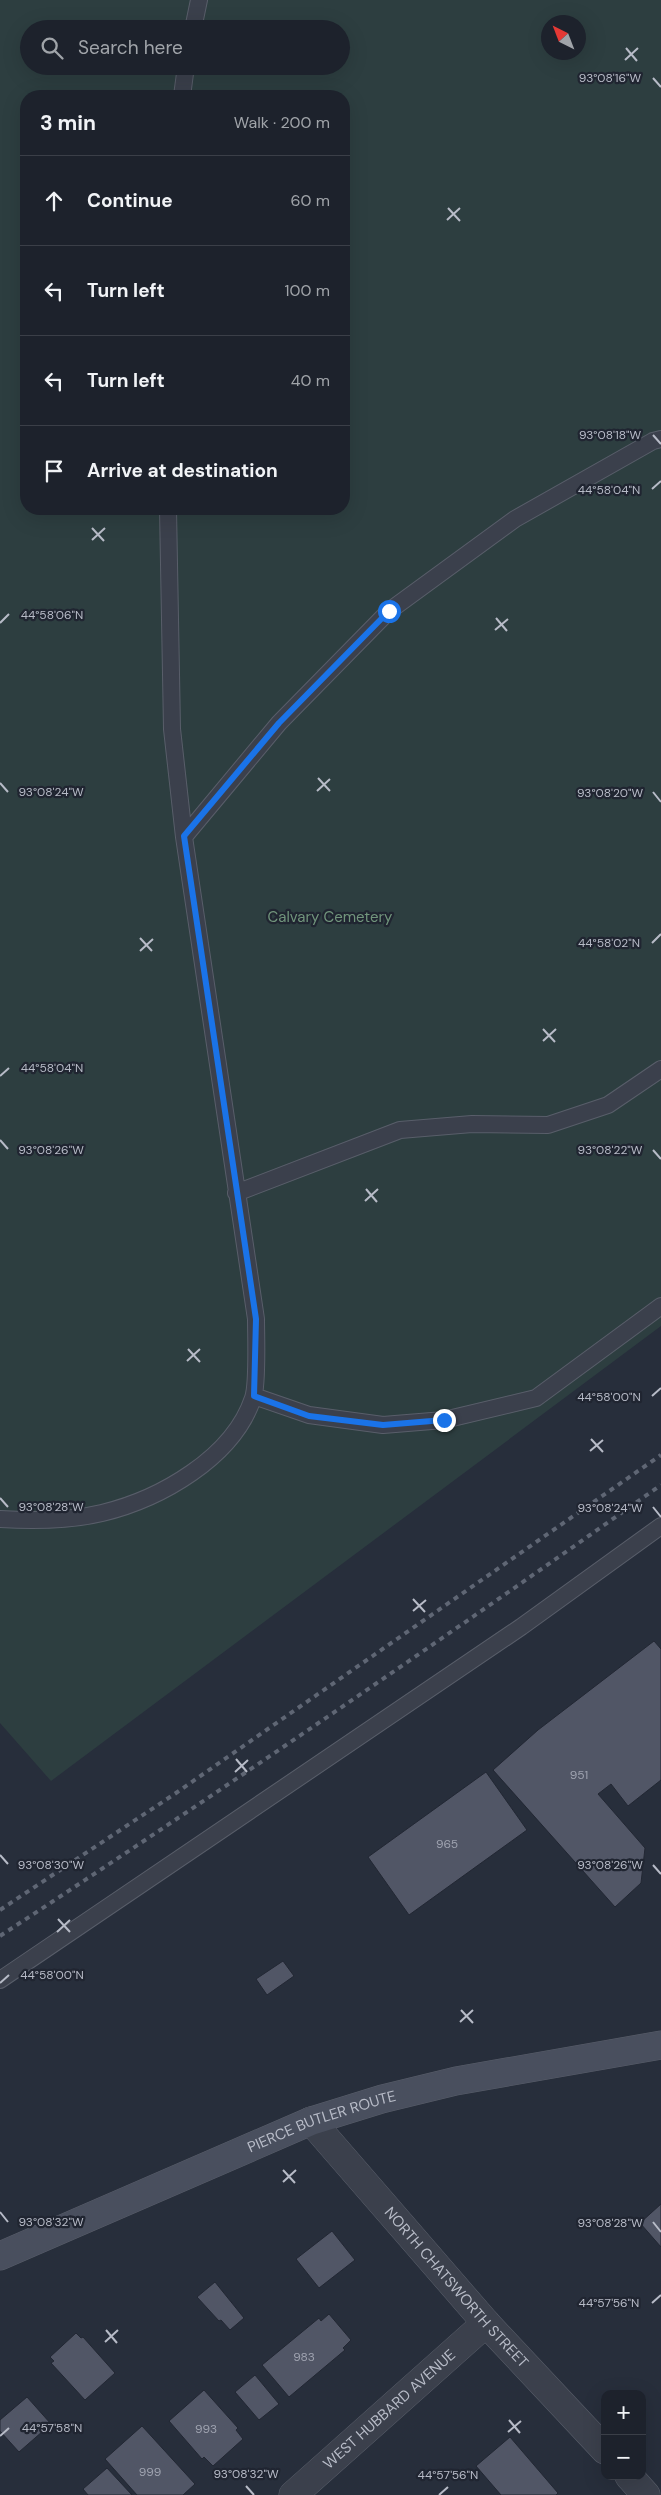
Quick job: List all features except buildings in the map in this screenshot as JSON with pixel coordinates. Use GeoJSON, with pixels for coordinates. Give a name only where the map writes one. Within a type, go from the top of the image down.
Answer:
{"type":"FeatureCollection","features":[{"type":"Feature","properties":{"kind":"main road","name":"PIERCE BUTLER ROUTE"},"geometry":{"type":"LineString","coordinates":[[0,2256],[311,2121],[456,2081],[661,2045]]}},
{"type":"Feature","properties":{"kind":"street","name":"NORTH CHATSWORTH STREET"},"geometry":{"type":"LineString","coordinates":[[311,2121],[486,2323],[601,2446]]}},
{"type":"Feature","properties":{"kind":"street","name":"WEST HUBBARD AVENUE"},"geometry":{"type":"LineString","coordinates":[[293,2495],[486,2323]]}},
{"type":"Feature","properties":{"kind":"street"},"geometry":{"type":"LineString","coordinates":[[633,2480],[646,2495]]}},
{"type":"Feature","properties":{"kind":"lane"},"geometry":{"type":"LineString","coordinates":[[195,20],[199,0]]}},
{"type":"Feature","properties":{"kind":"lane"},"geometry":{"type":"LineString","coordinates":[[183,90],[185,75]]}},
{"type":"Feature","properties":{"kind":"lane"},"geometry":{"type":"LineString","coordinates":[[184,836],[279,723],[389,611],[515,519],[653,440],[661,439]]}},
{"type":"Feature","properties":{"kind":"lane"},"geometry":{"type":"LineString","coordinates":[[0,1519],[37,1521],[102,1513],[154,1495],[209,1462],[242,1424],[254,1396],[256,1319],[184,836],[172,729],[168,515]]}},
{"type":"Feature","properties":{"kind":"lane"},"geometry":{"type":"LineString","coordinates":[[236,1193],[400,1130],[472,1124],[548,1125],[608,1106],[661,1069]]}},
{"type":"Feature","properties":{"kind":"lane"},"geometry":{"type":"LineString","coordinates":[[254,1396],[309,1416],[383,1425],[444,1420],[536,1398],[661,1306]]}},
{"type":"Feature","properties":{"kind":"lane"},"geometry":{"type":"LineString","coordinates":[[0,1980],[513,1632],[661,1526]]}},
{"type":"Feature","properties":{"kind":"green space","name":"Calvary Cemetery"},"geometry":{"type":"Polygon","coordinates":[[[0,0],[661,0],[661,1326],[51,1781],[0,1723],[0,0]]]}},
{"type":"Feature","properties":{"kind":"railway"},"geometry":{"type":"LineString","coordinates":[[0,1910],[176,1793],[661,1455]]}},
{"type":"Feature","properties":{"kind":"railway"},"geometry":{"type":"LineString","coordinates":[[0,1936],[332,1714],[661,1485]]}},
{"type":"Feature","properties":{"kind":"route"},"geometry":{"type":"LineString","coordinates":[[389,611],[279,723],[184,836],[256,1319],[254,1396],[309,1416],[383,1425],[444,1420]]}}]}
